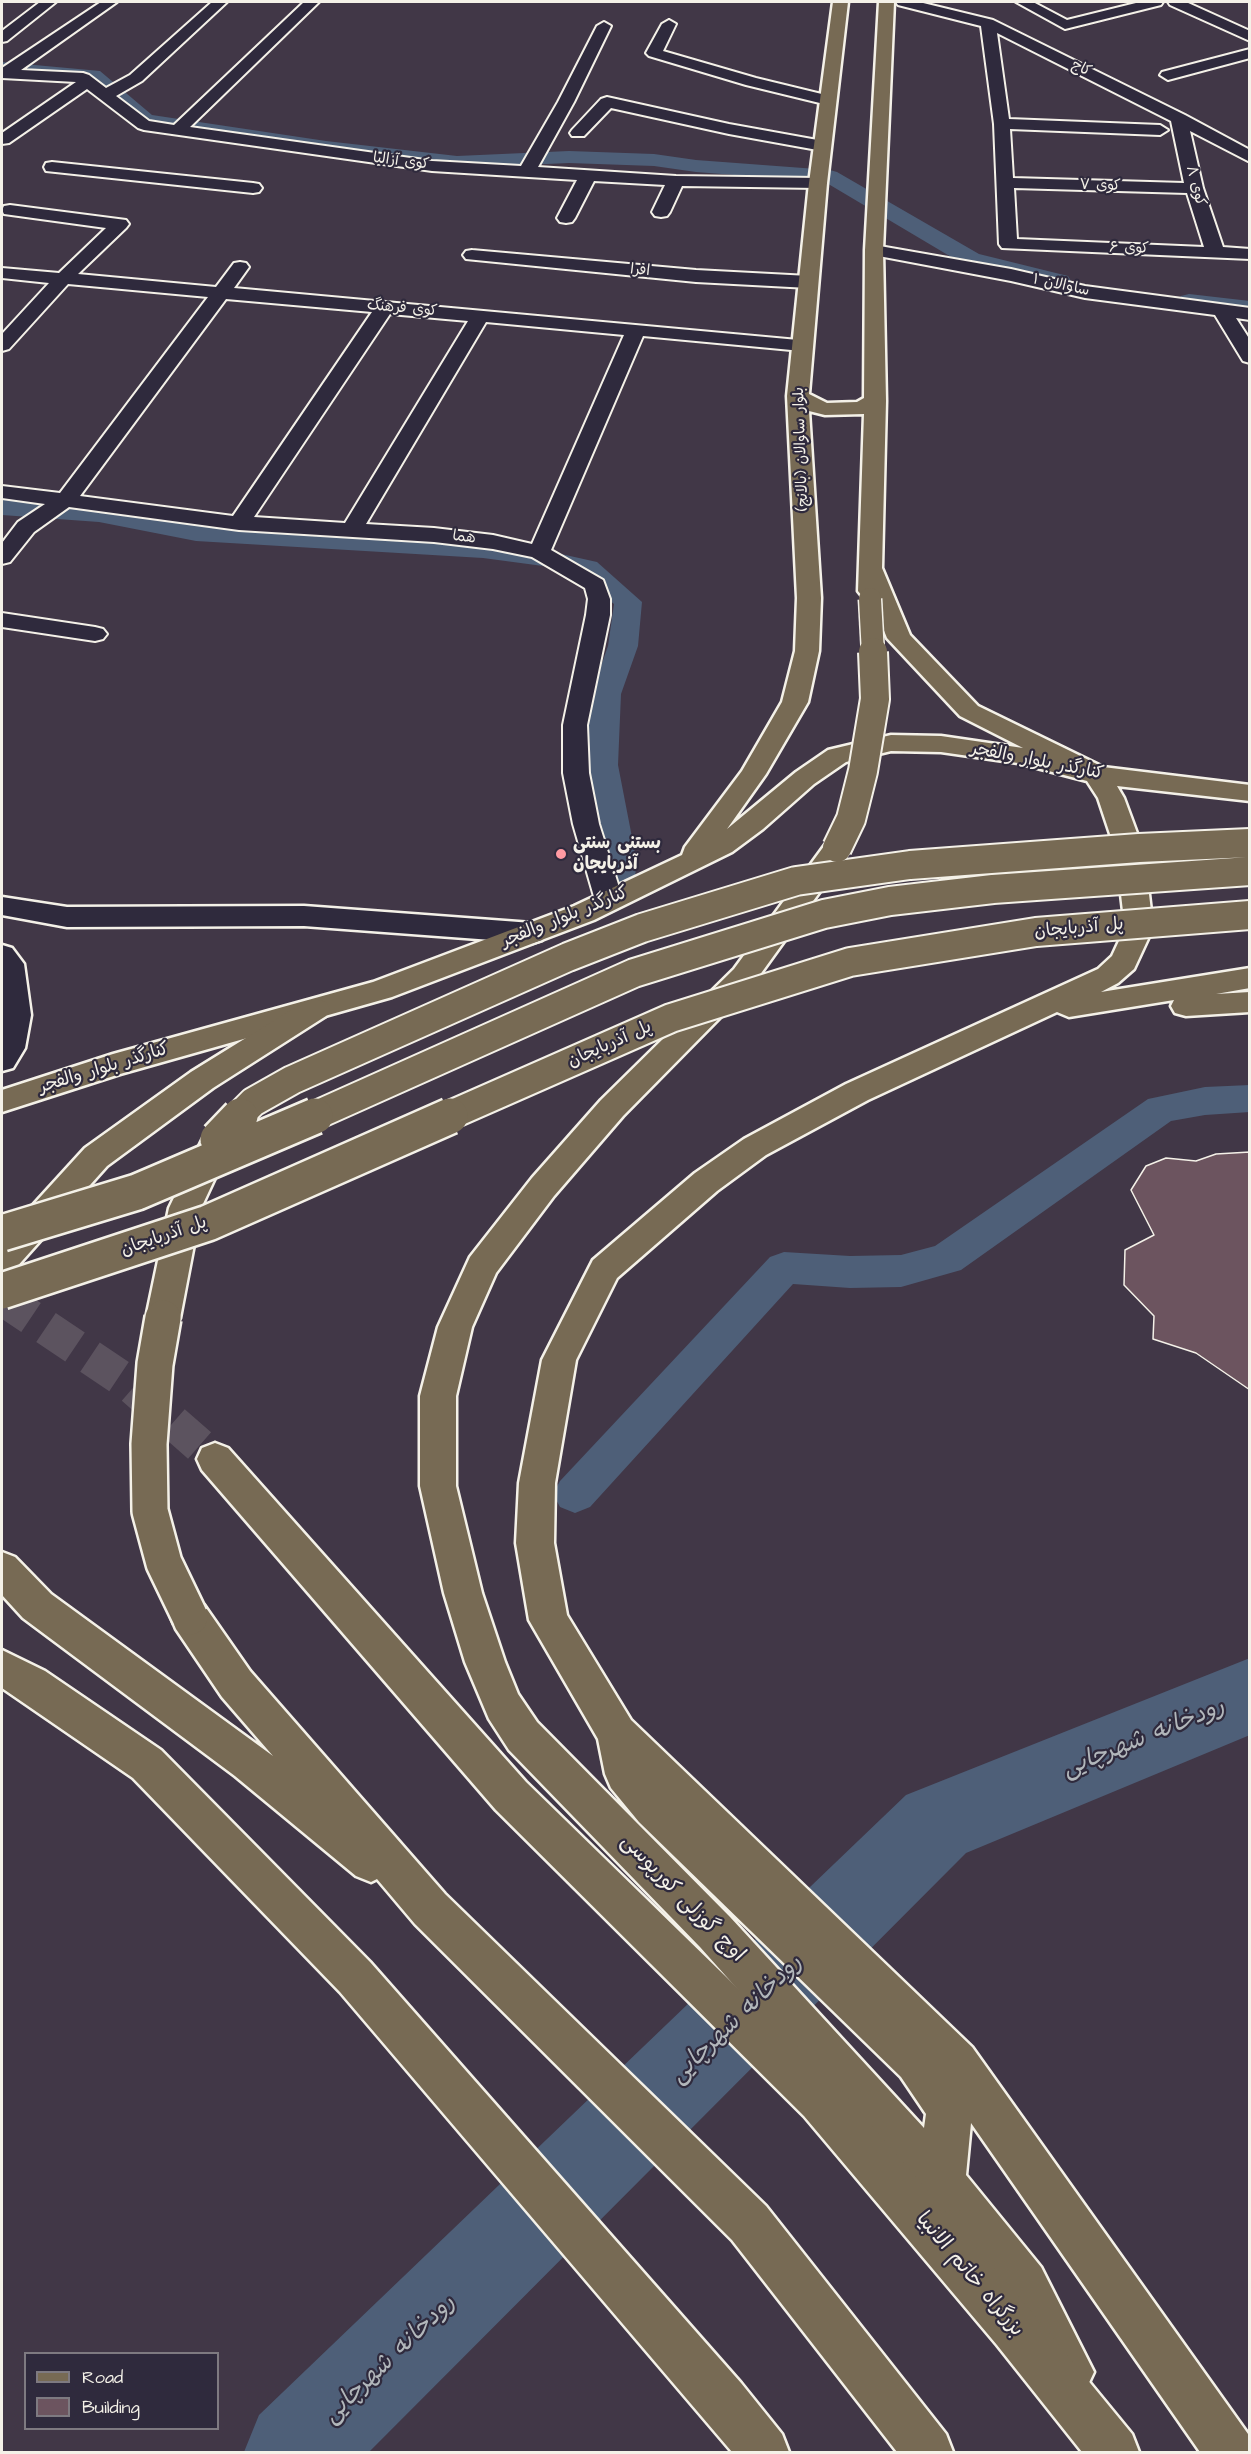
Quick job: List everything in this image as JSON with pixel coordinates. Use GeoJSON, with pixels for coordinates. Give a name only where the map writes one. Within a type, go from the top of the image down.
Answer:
{"type":"FeatureCollection","features":[{"type":"Feature","properties":{"kind":"main road","name":"بلوار ساوالان (بالانج)"},"geometry":{"type":"LineString","coordinates":[[687,864],[753,774],[795,702],[807,651],[809,598],[798,396],[818,183],[840,2]]}},
{"type":"Feature","properties":{"kind":"main road"},"geometry":{"type":"LineString","coordinates":[[887,2],[874,250],[875,401],[871,569],[899,638],[969,711],[1097,775],[1111,798],[1130,852],[1139,928],[1124,962],[1108,976],[856,1092],[755,1147],[706,1182],[605,1269],[559,1360],[537,1484],[535,1543],[548,1620],[593,1698],[617,1734],[956,2063],[1230,2452]]}},
{"type":"Feature","properties":{"kind":"main road"},"geometry":{"type":"LineString","coordinates":[[798,396],[809,404],[825,409],[862,408],[875,401]]}},
{"type":"Feature","properties":{"kind":"main road","name":"اوچ گوزلی کورپوسی"},"geometry":{"type":"LineString","coordinates":[[871,569],[870,599],[875,699],[863,771],[851,819],[837,848],[805,895],[744,976],[612,1108],[543,1187],[482,1266],[455,1327],[438,1395],[438,1486],[463,1593],[485,1662],[503,1706],[533,1746],[715,1932],[942,2182],[1024,2284],[1110,2448]]}},
{"type":"Feature","properties":{"kind":"main road","name":"کنارگذر بلوار والفجر"},"geometry":{"type":"LineString","coordinates":[[2,1101],[113,1065],[382,990],[584,913],[658,879],[738,834],[805,778],[837,756],[891,743],[941,744],[1018,755],[1097,775],[1250,793]]}},
{"type":"Feature","properties":{"kind":"main road"},"geometry":{"type":"LineString","coordinates":[[430,1909],[333,1793],[236,1683],[190,1617],[164,1563],[150,1511],[149,1444],[155,1364],[185,1208],[218,1139],[253,1102],[340,1058],[568,957],[642,928],[796,880],[910,865],[1104,850],[1250,843]]}},
{"type":"Feature","properties":{"kind":"main road"},"geometry":{"type":"LineString","coordinates":[[2,1233],[137,1192],[395,1082],[634,974],[825,914],[890,901],[993,889],[1250,871]]}},
{"type":"Feature","properties":{"kind":"main road","name":"پل آذربایجان"},"geometry":{"type":"LineString","coordinates":[[2,1291],[208,1223],[671,1018],[850,962],[1036,932],[1250,915]]}},
{"type":"Feature","properties":{"kind":"main road"},"geometry":{"type":"LineString","coordinates":[[1029,1014],[1250,978]]}},
{"type":"Feature","properties":{"kind":"main road"},"geometry":{"type":"LineString","coordinates":[[1029,1014],[1250,1002]]}},
{"type":"Feature","properties":{"kind":"main road"},"geometry":{"type":"LineString","coordinates":[[2,1260],[96,1157],[202,1080],[315,1009]]}},
{"type":"Feature","properties":{"kind":"main road","name":"بزرگراه خاتم الانبیا"},"geometry":{"type":"LineString","coordinates":[[215,1459],[511,1796],[820,2100],[1014,2328],[1110,2448]]}},
{"type":"Feature","properties":{"kind":"main road"},"geometry":{"type":"LineString","coordinates":[[2,1569],[37,1606],[249,1762],[430,1909],[749,2223],[928,2452]]}},
{"type":"Feature","properties":{"kind":"main road"},"geometry":{"type":"LineString","coordinates":[[11,1681],[147,1764],[355,1977],[723,2401],[764,2452]]}},
{"type":"Feature","properties":{"kind":"main road"},"geometry":{"type":"LineString","coordinates":[[617,1734],[625,1774],[654,1808],[917,2061],[949,2109],[942,2182]]}},
{"type":"Feature","properties":{"kind":"street"},"geometry":{"type":"LineString","coordinates":[[2,38],[49,2]]}},
{"type":"Feature","properties":{"kind":"street"},"geometry":{"type":"LineString","coordinates":[[4,73],[110,2]]}},
{"type":"Feature","properties":{"kind":"street"},"geometry":{"type":"LineString","coordinates":[[105,95],[136,78],[220,2]]}},
{"type":"Feature","properties":{"kind":"street"},"geometry":{"type":"LineString","coordinates":[[178,130],[312,2]]}},
{"type":"Feature","properties":{"kind":"street","name":"کاج"},"geometry":{"type":"LineString","coordinates":[[903,2],[988,23],[1179,118],[1250,157]]}},
{"type":"Feature","properties":{"kind":"street"},"geometry":{"type":"LineString","coordinates":[[1023,2],[1065,25],[1156,2]]}},
{"type":"Feature","properties":{"kind":"street"},"geometry":{"type":"LineString","coordinates":[[1175,2],[1250,37]]}},
{"type":"Feature","properties":{"kind":"street"},"geometry":{"type":"LineString","coordinates":[[988,23],[1002,124],[1006,183]]}},
{"type":"Feature","properties":{"kind":"street"},"geometry":{"type":"LineString","coordinates":[[669,24],[654,52],[752,82],[828,100]]}},
{"type":"Feature","properties":{"kind":"street"},"geometry":{"type":"LineString","coordinates":[[526,171],[566,102],[604,26]]}},
{"type":"Feature","properties":{"kind":"street"},"geometry":{"type":"LineString","coordinates":[[1168,75],[1250,53]]}},
{"type":"Feature","properties":{"kind":"street","name":"کوی آزالیا"},"geometry":{"type":"LineString","coordinates":[[4,73],[82,78],[144,125],[432,166],[676,181],[818,183]]}},
{"type":"Feature","properties":{"kind":"street"},"geometry":{"type":"LineString","coordinates":[[3,139],[87,82]]}},
{"type":"Feature","properties":{"kind":"street"},"geometry":{"type":"LineString","coordinates":[[578,133],[607,102],[729,129],[823,146]]}},
{"type":"Feature","properties":{"kind":"street","name":"کوی ۸"},"geometry":{"type":"LineString","coordinates":[[1179,118],[1194,188],[1215,252]]}},
{"type":"Feature","properties":{"kind":"street"},"geometry":{"type":"LineString","coordinates":[[1002,124],[1160,130]]}},
{"type":"Feature","properties":{"kind":"street"},"geometry":{"type":"LineString","coordinates":[[196,150],[214,135]]}},
{"type":"Feature","properties":{"kind":"street"},"geometry":{"type":"LineString","coordinates":[[161,178],[179,164]]}},
{"type":"Feature","properties":{"kind":"street"},"geometry":{"type":"LineString","coordinates":[[52,166],[253,188]]}},
{"type":"Feature","properties":{"kind":"street"},"geometry":{"type":"LineString","coordinates":[[566,218],[589,174]]}},
{"type":"Feature","properties":{"kind":"street"},"geometry":{"type":"LineString","coordinates":[[661,212],[676,181]]}},
{"type":"Feature","properties":{"kind":"street","name":"کوی ۷"},"geometry":{"type":"LineString","coordinates":[[1006,183],[1194,188]]}},
{"type":"Feature","properties":{"kind":"street","name":"کوی ۶"},"geometry":{"type":"LineString","coordinates":[[1006,183],[1008,244],[1250,254]]}},
{"type":"Feature","properties":{"kind":"street"},"geometry":{"type":"LineString","coordinates":[[2,345],[63,279],[120,224],[10,210]]}},
{"type":"Feature","properties":{"kind":"street","name":"ساوالان ۱"},"geometry":{"type":"LineString","coordinates":[[874,250],[1131,300],[1250,314]]}},
{"type":"Feature","properties":{"kind":"street","name":"افرا"},"geometry":{"type":"LineString","coordinates":[[472,255],[696,276],[808,282]]}},
{"type":"Feature","properties":{"kind":"street"},"geometry":{"type":"LineString","coordinates":[[2,557],[26,527],[67,499],[240,267]]}},
{"type":"Feature","properties":{"kind":"street","name":"کوی فرهنگ"},"geometry":{"type":"LineString","coordinates":[[2,273],[802,345]]}},
{"type":"Feature","properties":{"kind":"street"},"geometry":{"type":"LineString","coordinates":[[239,523],[384,308]]}},
{"type":"Feature","properties":{"kind":"street"},"geometry":{"type":"LineString","coordinates":[[1221,309],[1250,357]]}},
{"type":"Feature","properties":{"kind":"street"},"geometry":{"type":"LineString","coordinates":[[352,530],[480,316]]}},
{"type":"Feature","properties":{"kind":"street"},"geometry":{"type":"LineString","coordinates":[[539,552],[636,330]]}},
{"type":"Feature","properties":{"kind":"street","name":"هما"},"geometry":{"type":"LineString","coordinates":[[2,492],[239,523],[481,540],[539,552],[595,585],[599,599],[598,615],[574,725],[576,773],[586,824],[609,900]]}},
{"type":"Feature","properties":{"kind":"street"},"geometry":{"type":"LineString","coordinates":[[2,620],[95,634]]}},
{"type":"Feature","properties":{"kind":"street"},"geometry":{"type":"LineString","coordinates":[[2,906],[67,917],[304,916],[532,933]]}},
{"type":"Feature","properties":{"kind":"street"},"geometry":{"type":"LineString","coordinates":[[2,955],[9,964],[16,1015],[10,1048],[2,1060]]}},
{"type":"Feature","properties":{"kind":"building"},"geometry":{"type":"Polygon","coordinates":[[[1250,1152],[1250,1390],[1196,1353],[1153,1339],[1154,1316],[1124,1285],[1125,1250],[1154,1235],[1131,1190],[1146,1166],[1166,1158],[1196,1161],[1216,1154],[1250,1152]]]}},
{"type":"Feature","properties":{"kind":"waterway"},"geometry":{"type":"LineString","coordinates":[[2,68],[93,75],[146,120],[326,147],[457,162],[569,157],[654,160],[696,166],[830,176],[971,259],[1060,281]]}},
{"type":"Feature","properties":{"kind":"waterway"},"geometry":{"type":"LineString","coordinates":[[1189,301],[1250,308]]}},
{"type":"Feature","properties":{"kind":"waterway"},"geometry":{"type":"LineString","coordinates":[[2,507],[99,514],[196,533],[483,550],[543,558],[587,568],[628,602],[623,646],[606,694],[602,765],[621,863],[615,895]]}},
{"type":"Feature","properties":{"kind":"waterway"},"geometry":{"type":"LineString","coordinates":[[575,1494],[784,1268],[850,1272],[901,1271],[947,1259],[1161,1109],[1205,1101],[1250,1098]]}},
{"type":"Feature","properties":{"kind":"waterway","name":"رودخانه شهرچایی"},"geometry":{"type":"LineString","coordinates":[[296,2452],[936,1824],[1250,1696]]}},
{"type":"Feature","properties":{"kind":"tunnel"},"geometry":{"type":"LineString","coordinates":[[2,1298],[127,1382],[215,1459]]}},
{"type":"Feature","properties":{"kind":"place","name":"بستنی سنتی آذربایجان"},"geometry":{"type":"Point","coordinates":[561,854]}}]}
